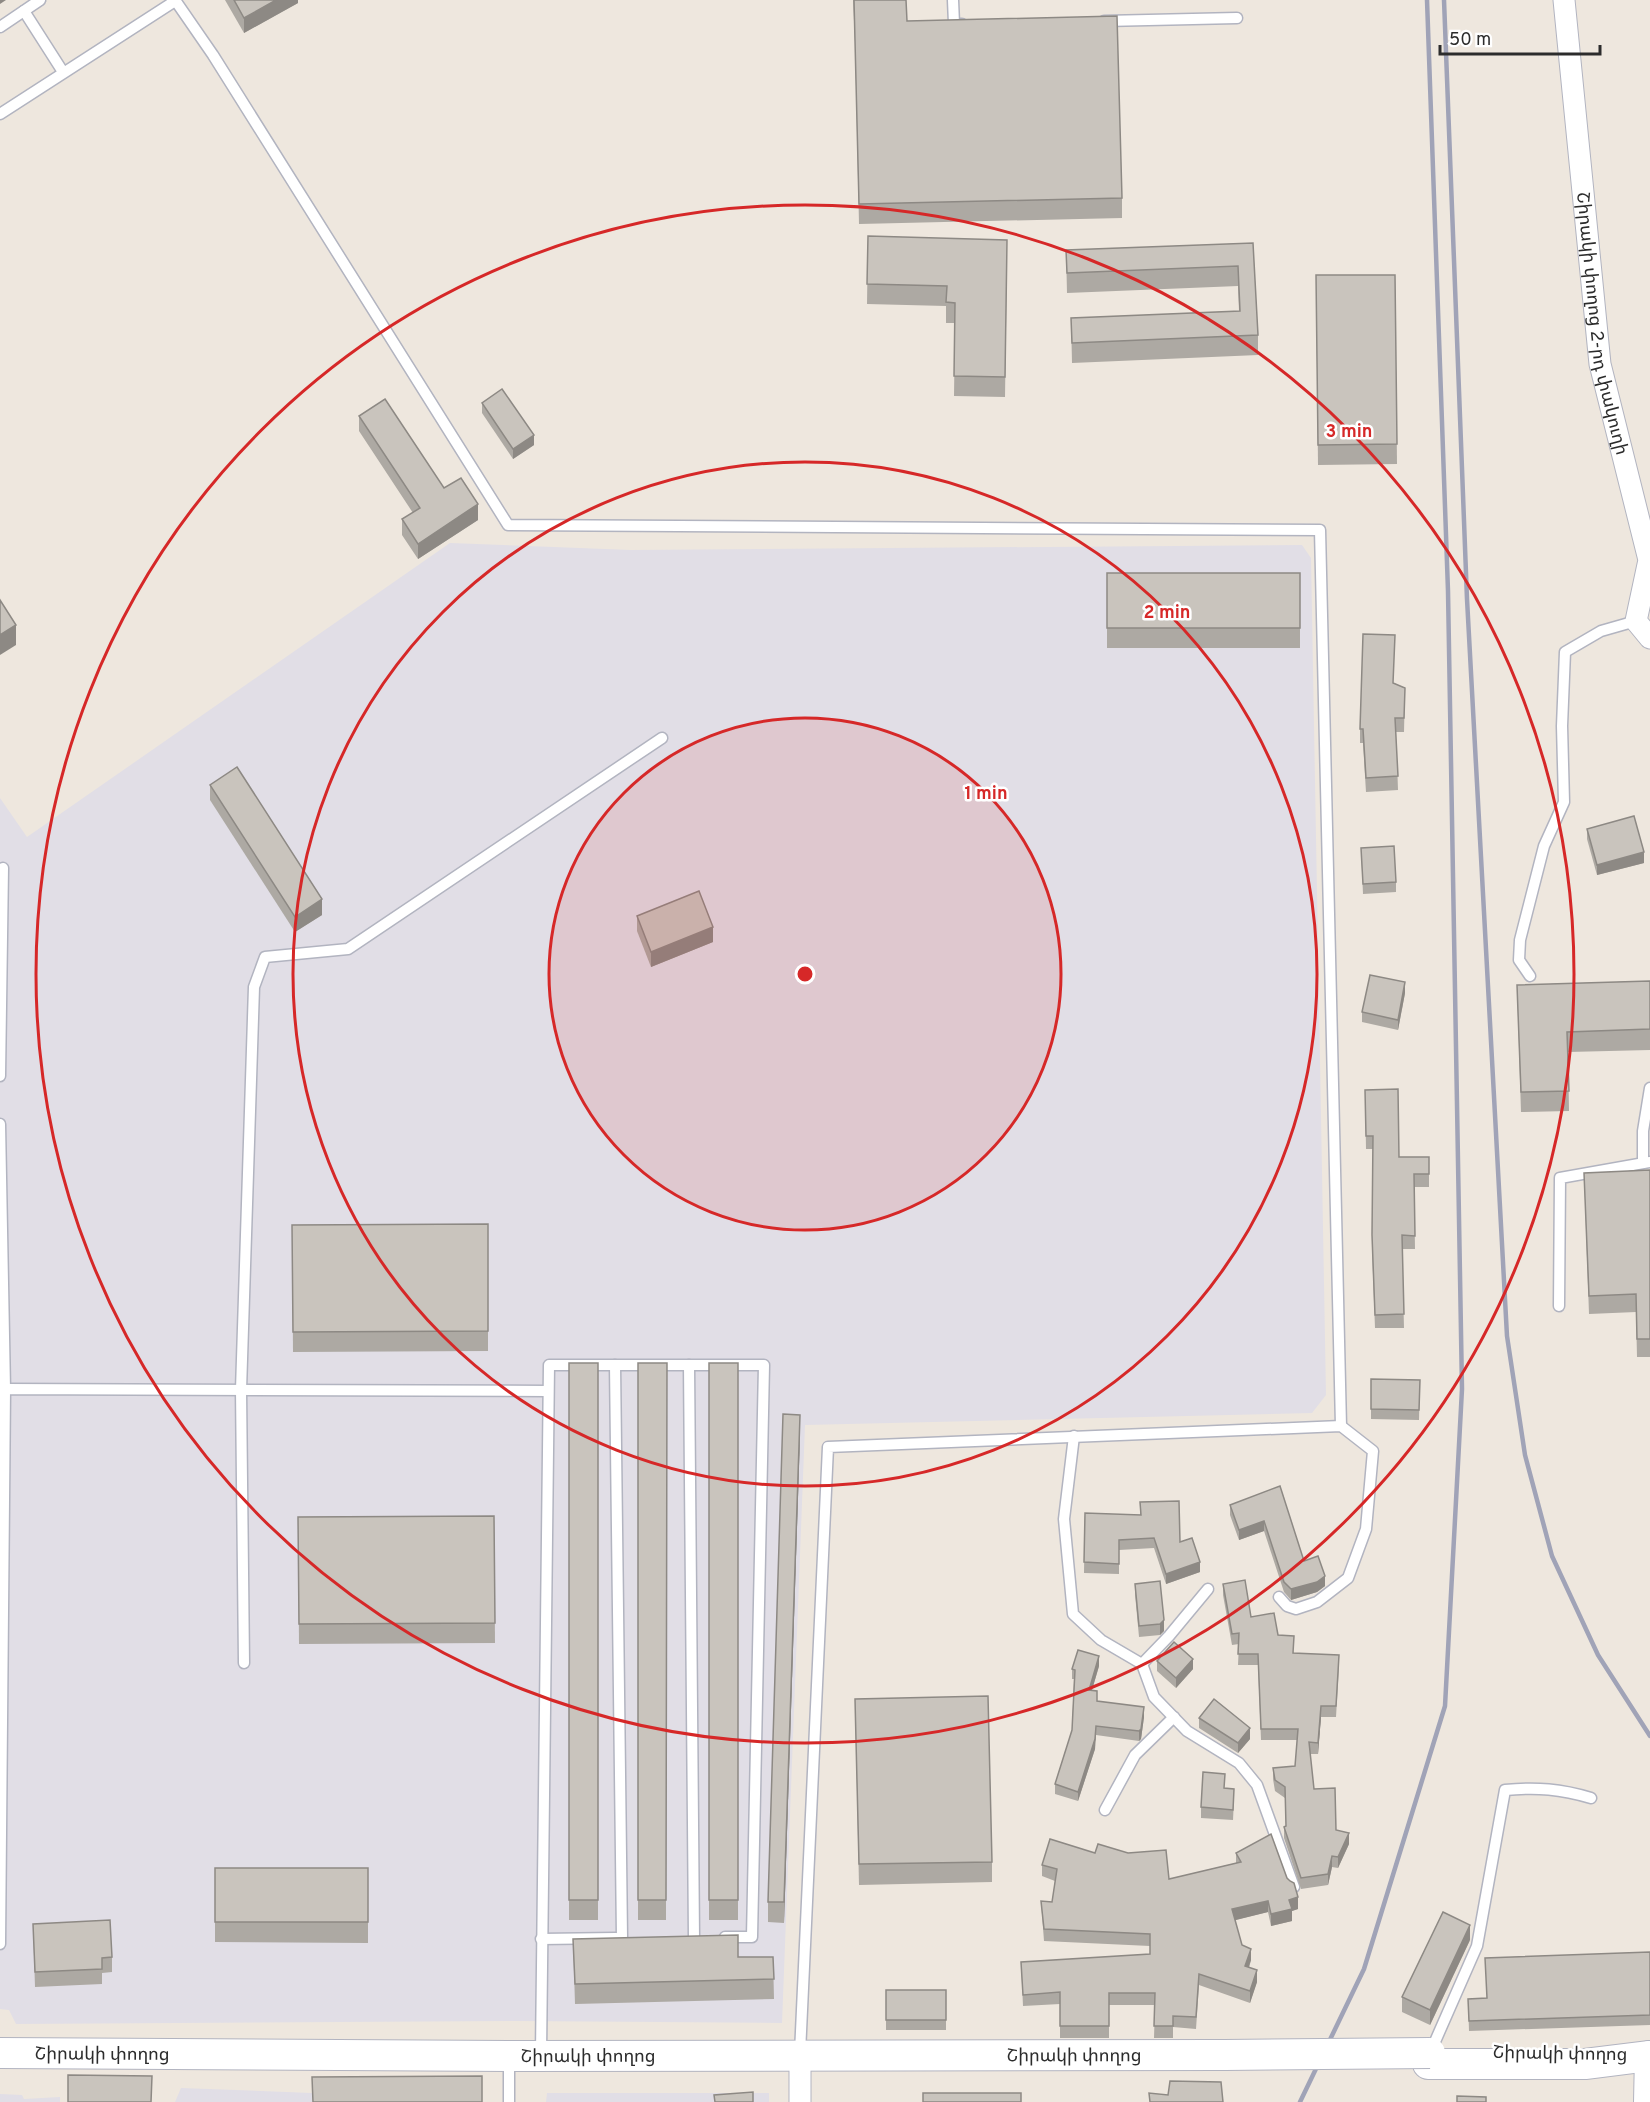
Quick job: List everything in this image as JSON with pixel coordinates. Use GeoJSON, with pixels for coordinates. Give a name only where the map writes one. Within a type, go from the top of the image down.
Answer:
{"type":"FeatureCollection","features":[{"type":"Feature","properties":{"kind":"main road","name":"Շիրակի փողոց"},"geometry":{"type":"LineString","coordinates":[[0,2066],[541,2060],[1473,2058],[1585,2051],[1650,2056]]}},
{"type":"Feature","properties":{"kind":"main road","name":"Շիրակի փողոց"},"geometry":{"type":"LineString","coordinates":[[0,2053],[509,2061]]}},
{"type":"Feature","properties":{"kind":"main road"},"geometry":{"type":"LineString","coordinates":[[1649,2102],[1650,2056]]}},
{"type":"Feature","properties":{"kind":"street","name":"Շիրակի փողոց 2-րդ փակուղի"},"geometry":{"type":"LineString","coordinates":[[1564,0],[1600,364],[1649,560],[1636,621]]}},
{"type":"Feature","properties":{"kind":"street"},"geometry":{"type":"LineString","coordinates":[[1636,621],[1650,638]]}},
{"type":"Feature","properties":{"kind":"street"},"geometry":{"type":"LineString","coordinates":[[800,2060],[800,2102]]}},
{"type":"Feature","properties":{"kind":"lane"},"geometry":{"type":"LineString","coordinates":[[0,27],[40,0]]}},
{"type":"Feature","properties":{"kind":"lane"},"geometry":{"type":"LineString","coordinates":[[0,114],[175,0],[219,65],[508,525],[1320,530],[1341,1426]]}},
{"type":"Feature","properties":{"kind":"lane"},"geometry":{"type":"LineString","coordinates":[[953,0],[954,24],[978,24]]}},
{"type":"Feature","properties":{"kind":"lane"},"geometry":{"type":"LineString","coordinates":[[24,11],[63,72]]}},
{"type":"Feature","properties":{"kind":"lane"},"geometry":{"type":"LineString","coordinates":[[1096,21],[1238,18]]}},
{"type":"Feature","properties":{"kind":"lane"},"geometry":{"type":"LineString","coordinates":[[1530,976],[1519,960],[1520,940],[1544,846],[1564,802],[1562,726],[1565,652],[1601,631],[1636,621]]}},
{"type":"Feature","properties":{"kind":"lane"},"geometry":{"type":"LineString","coordinates":[[244,1663],[241,1390],[254,987],[265,957],[348,949],[662,738]]}},
{"type":"Feature","properties":{"kind":"lane"},"geometry":{"type":"LineString","coordinates":[[0,870],[3,868],[0,1076]]}},
{"type":"Feature","properties":{"kind":"lane"},"geometry":{"type":"LineString","coordinates":[[1559,1306],[1560,1178],[1647,1162],[1643,1131],[1650,1088]]}},
{"type":"Feature","properties":{"kind":"lane"},"geometry":{"type":"LineString","coordinates":[[0,1124],[2,1390],[0,1944]]}},
{"type":"Feature","properties":{"kind":"lane"},"geometry":{"type":"LineString","coordinates":[[541,2060],[549,1365],[764,1365],[752,1937],[717,1937]]}},
{"type":"Feature","properties":{"kind":"lane"},"geometry":{"type":"LineString","coordinates":[[541,1939],[627,1938],[615,1365]]}},
{"type":"Feature","properties":{"kind":"lane"},"geometry":{"type":"LineString","coordinates":[[689,1365],[689,1938],[706,1937]]}},
{"type":"Feature","properties":{"kind":"lane"},"geometry":{"type":"LineString","coordinates":[[2,1390],[548,1390]]}},
{"type":"Feature","properties":{"kind":"lane"},"geometry":{"type":"LineString","coordinates":[[800,2060],[828,1447],[1341,1426],[1373,1451],[1366,1529],[1348,1578],[1317,1602],[1296,1609],[1287,1606],[1278,1597]]}},
{"type":"Feature","properties":{"kind":"lane"},"geometry":{"type":"LineString","coordinates":[[1074,1436],[1064,1519],[1073,1614],[1101,1640],[1142,1664],[1154,1697],[1187,1731],[1239,1763],[1257,1785],[1294,1887]]}},
{"type":"Feature","properties":{"kind":"lane"},"geometry":{"type":"LineString","coordinates":[[1142,1664],[1208,1589]]}},
{"type":"Feature","properties":{"kind":"lane"},"geometry":{"type":"LineString","coordinates":[[1105,1810],[1135,1755],[1174,1717]]}},
{"type":"Feature","properties":{"kind":"lane"},"geometry":{"type":"LineString","coordinates":[[1429,2058],[1477,1946],[1505,1790],[1564,1790],[1591,1798]]}},
{"type":"Feature","properties":{"kind":"lane"},"geometry":{"type":"LineString","coordinates":[[508,2102],[509,2061]]}},
{"type":"Feature","properties":{"kind":"shaded area"},"geometry":{"type":"Polygon","coordinates":[[[450,543],[631,550],[1302,545],[1311,558],[1326,1395],[1312,1413],[805,1425],[782,2023],[516,2021],[16,2024],[9,2010],[0,2009],[0,798],[27,837],[450,543]]]}},
{"type":"Feature","properties":{"kind":"shaded area"},"geometry":{"type":"Polygon","coordinates":[[[181,2088],[312,2093],[482,2102],[175,2102],[181,2088]]]}},
{"type":"Feature","properties":{"kind":"shaded area"},"geometry":{"type":"Polygon","coordinates":[[[547,2093],[769,2093],[769,2102],[546,2102],[547,2093]]]}},
{"type":"Feature","properties":{"kind":"shaded area"},"geometry":{"type":"Polygon","coordinates":[[[0,2094],[22,2095],[24,2099],[60,2097],[60,2102],[0,2102],[0,2094]]]}},
{"type":"Feature","properties":{"kind":"building"},"geometry":{"type":"Polygon","coordinates":[[[234,0],[276,0],[244,18],[234,0]]]}},
{"type":"Feature","properties":{"kind":"building"},"geometry":{"type":"Polygon","coordinates":[[[854,0],[906,0],[907,21],[1117,16],[1122,198],[859,204],[854,0]]]}},
{"type":"Feature","properties":{"kind":"building"},"geometry":{"type":"Polygon","coordinates":[[[868,236],[1007,240],[1005,377],[954,376],[955,303],[946,302],[947,286],[867,284],[868,236]]]}},
{"type":"Feature","properties":{"kind":"building"},"geometry":{"type":"Polygon","coordinates":[[[1253,243],[1258,335],[1072,343],[1071,318],[1240,311],[1238,266],[1067,273],[1066,250],[1253,243]]]}},
{"type":"Feature","properties":{"kind":"building"},"geometry":{"type":"Polygon","coordinates":[[[1316,275],[1395,275],[1397,444],[1318,445],[1316,275]]]}},
{"type":"Feature","properties":{"kind":"building"},"geometry":{"type":"Polygon","coordinates":[[[502,389],[534,435],[513,449],[482,403],[502,389]]]}},
{"type":"Feature","properties":{"kind":"building"},"geometry":{"type":"Polygon","coordinates":[[[385,399],[444,488],[461,478],[478,504],[418,544],[402,519],[420,508],[359,416],[385,399]]]}},
{"type":"Feature","properties":{"kind":"building"},"geometry":{"type":"Polygon","coordinates":[[[1107,573],[1300,573],[1300,628],[1107,628],[1107,573]]]}},
{"type":"Feature","properties":{"kind":"building"},"geometry":{"type":"Polygon","coordinates":[[[0,600],[16,625],[0,635],[0,600]]]}},
{"type":"Feature","properties":{"kind":"building"},"geometry":{"type":"Polygon","coordinates":[[[1363,634],[1395,635],[1393,683],[1405,688],[1404,718],[1395,718],[1398,776],[1366,778],[1363,729],[1360,729],[1363,634]]]}},
{"type":"Feature","properties":{"kind":"building"},"geometry":{"type":"Polygon","coordinates":[[[237,767],[322,899],[295,917],[210,785],[237,767]]]}},
{"type":"Feature","properties":{"kind":"building"},"geometry":{"type":"Polygon","coordinates":[[[1634,816],[1644,852],[1597,865],[1587,829],[1634,816]]]}},
{"type":"Feature","properties":{"kind":"building"},"geometry":{"type":"Polygon","coordinates":[[[1394,846],[1396,882],[1363,884],[1361,848],[1394,846]]]}},
{"type":"Feature","properties":{"kind":"building"},"geometry":{"type":"Polygon","coordinates":[[[699,891],[713,927],[651,952],[637,916],[699,891]]]}},
{"type":"Feature","properties":{"kind":"building"},"geometry":{"type":"Polygon","coordinates":[[[1370,975],[1405,982],[1398,1020],[1362,1012],[1370,975]]]}},
{"type":"Feature","properties":{"kind":"building"},"geometry":{"type":"Polygon","coordinates":[[[1650,981],[1650,1029],[1567,1032],[1569,1091],[1521,1092],[1517,985],[1650,981]]]}},
{"type":"Feature","properties":{"kind":"building"},"geometry":{"type":"Polygon","coordinates":[[[1398,1089],[1399,1157],[1429,1157],[1429,1174],[1414,1174],[1415,1236],[1402,1235],[1404,1314],[1375,1315],[1372,1235],[1373,1136],[1366,1136],[1365,1090],[1398,1089]]]}},
{"type":"Feature","properties":{"kind":"building"},"geometry":{"type":"Polygon","coordinates":[[[1650,1170],[1650,1339],[1637,1339],[1636,1294],[1589,1296],[1584,1173],[1650,1170]]]}},
{"type":"Feature","properties":{"kind":"building"},"geometry":{"type":"Polygon","coordinates":[[[488,1224],[488,1331],[293,1332],[292,1225],[488,1224]]]}},
{"type":"Feature","properties":{"kind":"building"},"geometry":{"type":"Polygon","coordinates":[[[569,1363],[598,1363],[598,1900],[569,1900],[569,1363]]]}},
{"type":"Feature","properties":{"kind":"building"},"geometry":{"type":"Polygon","coordinates":[[[638,1363],[667,1363],[666,1900],[638,1900],[638,1363]]]}},
{"type":"Feature","properties":{"kind":"building"},"geometry":{"type":"Polygon","coordinates":[[[709,1363],[738,1363],[738,1900],[709,1900],[709,1363]]]}},
{"type":"Feature","properties":{"kind":"building"},"geometry":{"type":"Polygon","coordinates":[[[1371,1379],[1420,1380],[1419,1410],[1371,1409],[1371,1379]]]}},
{"type":"Feature","properties":{"kind":"building"},"geometry":{"type":"Polygon","coordinates":[[[783,1414],[800,1415],[784,1902],[768,1902],[783,1414]]]}},
{"type":"Feature","properties":{"kind":"building"},"geometry":{"type":"Polygon","coordinates":[[[1280,1486],[1304,1561],[1318,1556],[1325,1576],[1317,1582],[1291,1589],[1284,1582],[1264,1521],[1239,1530],[1230,1505],[1280,1486]]]}},
{"type":"Feature","properties":{"kind":"building"},"geometry":{"type":"Polygon","coordinates":[[[1179,1501],[1180,1542],[1192,1538],[1200,1562],[1166,1574],[1154,1538],[1119,1540],[1119,1564],[1084,1562],[1085,1513],[1141,1515],[1140,1502],[1179,1501]]]}},
{"type":"Feature","properties":{"kind":"building"},"geometry":{"type":"Polygon","coordinates":[[[494,1516],[495,1623],[299,1624],[298,1517],[494,1516]]]}},
{"type":"Feature","properties":{"kind":"building"},"geometry":{"type":"Polygon","coordinates":[[[1245,1580],[1251,1617],[1274,1613],[1278,1635],[1294,1636],[1293,1653],[1339,1655],[1336,1706],[1321,1706],[1318,1743],[1309,1742],[1314,1789],[1335,1788],[1336,1830],[1349,1833],[1338,1857],[1332,1856],[1328,1874],[1301,1878],[1284,1827],[1286,1826],[1285,1787],[1275,1780],[1273,1768],[1295,1766],[1298,1729],[1261,1729],[1258,1654],[1238,1654],[1239,1633],[1232,1634],[1223,1584],[1245,1580]]]}},
{"type":"Feature","properties":{"kind":"building"},"geometry":{"type":"Polygon","coordinates":[[[1160,1581],[1164,1620],[1160,1624],[1139,1626],[1135,1584],[1160,1581]]]}},
{"type":"Feature","properties":{"kind":"building"},"geometry":{"type":"Polygon","coordinates":[[[1174,1642],[1193,1659],[1176,1678],[1157,1661],[1174,1642]]]}},
{"type":"Feature","properties":{"kind":"building"},"geometry":{"type":"Polygon","coordinates":[[[1078,1650],[1099,1656],[1089,1690],[1097,1691],[1097,1701],[1144,1707],[1139,1731],[1096,1726],[1095,1739],[1078,1792],[1055,1784],[1072,1730],[1075,1670],[1072,1669],[1078,1650]]]}},
{"type":"Feature","properties":{"kind":"building"},"geometry":{"type":"Polygon","coordinates":[[[988,1696],[992,1862],[859,1864],[855,1699],[988,1696]]]}},
{"type":"Feature","properties":{"kind":"building"},"geometry":{"type":"Polygon","coordinates":[[[1214,1699],[1250,1728],[1238,1743],[1199,1718],[1214,1699]]]}},
{"type":"Feature","properties":{"kind":"building"},"geometry":{"type":"Polygon","coordinates":[[[1203,1772],[1225,1774],[1224,1788],[1234,1789],[1233,1810],[1201,1807],[1203,1772]]]}},
{"type":"Feature","properties":{"kind":"building"},"geometry":{"type":"Polygon","coordinates":[[[1271,1834],[1287,1878],[1294,1883],[1298,1897],[1289,1900],[1292,1909],[1271,1914],[1268,1901],[1232,1909],[1242,1945],[1251,1949],[1245,1966],[1257,1970],[1250,1991],[1199,1974],[1196,2017],[1173,2016],[1173,2026],[1154,2026],[1155,1993],[1109,1993],[1109,2026],[1060,2026],[1060,1992],[1023,1995],[1021,1962],[1150,1954],[1150,1934],[1044,1929],[1041,1901],[1052,1902],[1057,1869],[1042,1865],[1050,1839],[1095,1853],[1098,1844],[1128,1853],[1166,1850],[1169,1879],[1241,1862],[1236,1853],[1271,1834]]]}},
{"type":"Feature","properties":{"kind":"building"},"geometry":{"type":"Polygon","coordinates":[[[215,1868],[368,1868],[368,1922],[215,1922],[215,1868]]]}},
{"type":"Feature","properties":{"kind":"building"},"geometry":{"type":"Polygon","coordinates":[[[1443,1912],[1470,1925],[1430,2010],[1402,1997],[1443,1912]]]}},
{"type":"Feature","properties":{"kind":"building"},"geometry":{"type":"Polygon","coordinates":[[[110,1920],[112,1957],[102,1958],[102,1969],[35,1972],[33,1924],[110,1920]]]}},
{"type":"Feature","properties":{"kind":"building"},"geometry":{"type":"Polygon","coordinates":[[[738,1935],[738,1957],[773,1957],[774,1979],[575,1984],[573,1939],[738,1935]]]}},
{"type":"Feature","properties":{"kind":"building"},"geometry":{"type":"Polygon","coordinates":[[[1650,1952],[1650,2015],[1469,2021],[1468,1999],[1487,1998],[1485,1958],[1650,1952]]]}},
{"type":"Feature","properties":{"kind":"building"},"geometry":{"type":"Polygon","coordinates":[[[886,1990],[946,1990],[946,2020],[886,2020],[886,1990]]]}},
{"type":"Feature","properties":{"kind":"building"},"geometry":{"type":"Polygon","coordinates":[[[68,2075],[152,2076],[151,2102],[68,2102],[68,2075]]]}},
{"type":"Feature","properties":{"kind":"building"},"geometry":{"type":"Polygon","coordinates":[[[482,2076],[482,2102],[313,2102],[312,2077],[482,2076]]]}},
{"type":"Feature","properties":{"kind":"building"},"geometry":{"type":"Polygon","coordinates":[[[1170,2081],[1221,2082],[1223,2102],[1150,2102],[1149,2093],[1168,2095],[1170,2081]]]}},
{"type":"Feature","properties":{"kind":"building"},"geometry":{"type":"Polygon","coordinates":[[[753,2092],[753,2102],[715,2102],[714,2095],[753,2092]]]}},
{"type":"Feature","properties":{"kind":"building"},"geometry":{"type":"Polygon","coordinates":[[[923,2093],[1021,2093],[1021,2102],[923,2102],[923,2093]]]}},
{"type":"Feature","properties":{"kind":"building"},"geometry":{"type":"Polygon","coordinates":[[[1457,2096],[1486,2097],[1486,2102],[1457,2102],[1457,2096]]]}},
{"type":"Feature","properties":{"kind":"railway"},"geometry":{"type":"LineString","coordinates":[[1300,2102],[1364,1969],[1445,1706],[1462,1389],[1448,591],[1427,0]]}},
{"type":"Feature","properties":{"kind":"railway"},"geometry":{"type":"LineString","coordinates":[[1444,0],[1467,599],[1507,1336],[1525,1455],[1552,1556],[1598,1655],[1650,1736]]}}]}
